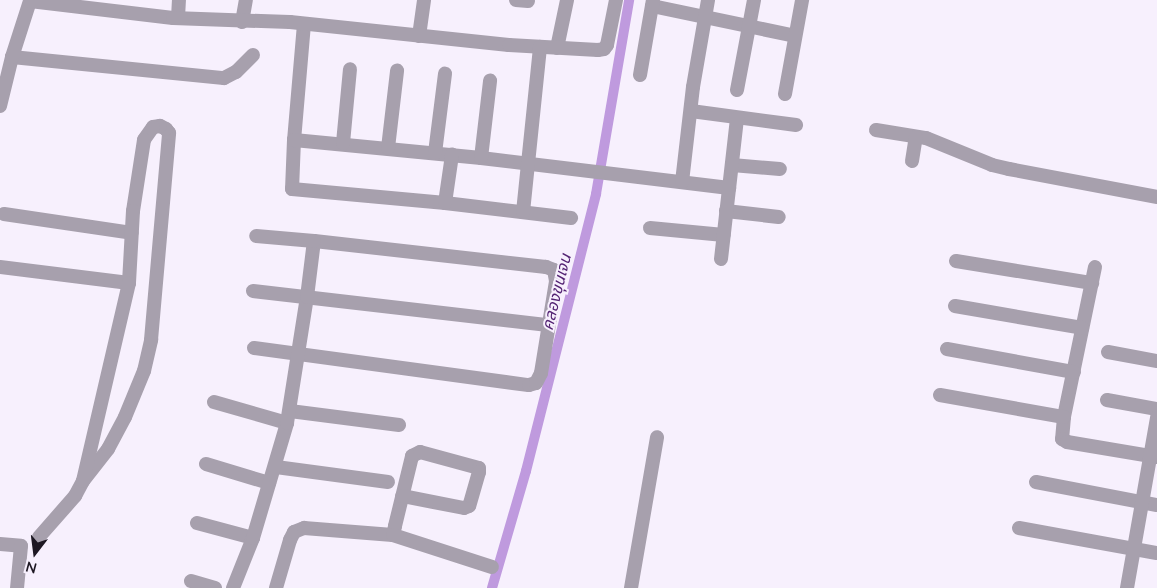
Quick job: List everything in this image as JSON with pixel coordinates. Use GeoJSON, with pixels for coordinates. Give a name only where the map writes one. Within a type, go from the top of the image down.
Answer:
{"type":"FeatureCollection","features":[{"type":"Feature","properties":{"kind":"street"},"geometry":{"type":"LineString","coordinates":[[178,18],[180,0]]}},
{"type":"Feature","properties":{"kind":"street"},"geometry":{"type":"LineString","coordinates":[[242,22],[246,0]]}},
{"type":"Feature","properties":{"kind":"street"},"geometry":{"type":"LineString","coordinates":[[419,36],[424,0]]}},
{"type":"Feature","properties":{"kind":"street"},"geometry":{"type":"LineString","coordinates":[[557,48],[567,0]]}},
{"type":"Feature","properties":{"kind":"street"},"geometry":{"type":"LineString","coordinates":[[0,105],[12,57],[30,1],[178,18],[242,22],[268,21],[540,47],[604,49],[616,0]]}},
{"type":"Feature","properties":{"kind":"street"},"geometry":{"type":"LineString","coordinates":[[682,182],[708,0]]}},
{"type":"Feature","properties":{"kind":"street"},"geometry":{"type":"LineString","coordinates":[[737,90],[754,0]]}},
{"type":"Feature","properties":{"kind":"street"},"geometry":{"type":"LineString","coordinates":[[785,94],[802,0]]}},
{"type":"Feature","properties":{"kind":"street"},"geometry":{"type":"LineString","coordinates":[[640,75],[653,3],[704,18],[796,36]]}},
{"type":"Feature","properties":{"kind":"street"},"geometry":{"type":"LineString","coordinates":[[304,24],[294,140],[292,189],[445,203],[571,218]]}},
{"type":"Feature","properties":{"kind":"street"},"geometry":{"type":"LineString","coordinates":[[523,212],[540,47]]}},
{"type":"Feature","properties":{"kind":"street"},"geometry":{"type":"LineString","coordinates":[[12,57],[224,78],[236,72],[253,55]]}},
{"type":"Feature","properties":{"kind":"street"},"geometry":{"type":"LineString","coordinates":[[343,143],[350,69]]}},
{"type":"Feature","properties":{"kind":"street"},"geometry":{"type":"LineString","coordinates":[[388,148],[398,71]]}},
{"type":"Feature","properties":{"kind":"street"},"geometry":{"type":"LineString","coordinates":[[435,153],[445,74]]}},
{"type":"Feature","properties":{"kind":"street"},"geometry":{"type":"LineString","coordinates":[[481,158],[490,81]]}},
{"type":"Feature","properties":{"kind":"street"},"geometry":{"type":"LineString","coordinates":[[691,111],[796,125]]}},
{"type":"Feature","properties":{"kind":"street"},"geometry":{"type":"LineString","coordinates":[[721,259],[738,118]]}},
{"type":"Feature","properties":{"kind":"street"},"geometry":{"type":"LineString","coordinates":[[39,538],[75,496],[83,481],[108,448],[125,417],[146,363],[150,340],[169,134],[166,129],[160,126],[153,127],[144,140],[132,233],[129,283],[83,481]]}},
{"type":"Feature","properties":{"kind":"street"},"geometry":{"type":"LineString","coordinates":[[876,130],[916,137],[953,148],[992,166],[1157,197]]}},
{"type":"Feature","properties":{"kind":"street"},"geometry":{"type":"LineString","coordinates":[[912,161],[916,137]]}},
{"type":"Feature","properties":{"kind":"street"},"geometry":{"type":"LineString","coordinates":[[294,140],[343,143],[528,163],[729,188]]}},
{"type":"Feature","properties":{"kind":"street"},"geometry":{"type":"LineString","coordinates":[[445,203],[452,155]]}},
{"type":"Feature","properties":{"kind":"street"},"geometry":{"type":"LineString","coordinates":[[732,165],[780,169]]}},
{"type":"Feature","properties":{"kind":"street"},"geometry":{"type":"LineString","coordinates":[[726,211],[779,217]]}},
{"type":"Feature","properties":{"kind":"street"},"geometry":{"type":"LineString","coordinates":[[4,214],[132,233]]}},
{"type":"Feature","properties":{"kind":"street"},"geometry":{"type":"LineString","coordinates":[[650,228],[724,235]]}},
{"type":"Feature","properties":{"kind":"street"},"geometry":{"type":"LineString","coordinates":[[254,348],[528,385],[536,383],[541,373],[556,281],[554,270],[546,267],[256,236]]}},
{"type":"Feature","properties":{"kind":"street"},"geometry":{"type":"LineString","coordinates":[[233,588],[253,538],[276,467],[289,417],[308,297],[314,241]]}},
{"type":"Feature","properties":{"kind":"street"},"geometry":{"type":"LineString","coordinates":[[956,261],[1092,283]]}},
{"type":"Feature","properties":{"kind":"street"},"geometry":{"type":"LineString","coordinates":[[1095,266],[1064,417],[1062,439],[1067,442],[1154,457]]}},
{"type":"Feature","properties":{"kind":"street"},"geometry":{"type":"LineString","coordinates":[[0,267],[129,283]]}},
{"type":"Feature","properties":{"kind":"street"},"geometry":{"type":"LineString","coordinates":[[253,290],[548,326]]}},
{"type":"Feature","properties":{"kind":"street"},"geometry":{"type":"LineString","coordinates":[[955,306],[1082,328]]}},
{"type":"Feature","properties":{"kind":"street"},"geometry":{"type":"LineString","coordinates":[[947,349],[1074,372]]}},
{"type":"Feature","properties":{"kind":"street"},"geometry":{"type":"LineString","coordinates":[[1108,352],[1157,361]]}},
{"type":"Feature","properties":{"kind":"street"},"geometry":{"type":"LineString","coordinates":[[940,395],[1064,417]]}},
{"type":"Feature","properties":{"kind":"street"},"geometry":{"type":"LineString","coordinates":[[1107,400],[1157,409]]}},
{"type":"Feature","properties":{"kind":"street"},"geometry":{"type":"LineString","coordinates":[[214,402],[289,417],[399,425]]}},
{"type":"Feature","properties":{"kind":"street"},"geometry":{"type":"LineString","coordinates":[[1127,588],[1143,502],[1154,457],[1157,417]]}},
{"type":"Feature","properties":{"kind":"street"},"geometry":{"type":"LineString","coordinates":[[632,588],[657,437]]}},
{"type":"Feature","properties":{"kind":"street"},"geometry":{"type":"LineString","coordinates":[[393,535],[402,496],[412,456],[420,452],[478,468],[480,472],[469,506],[464,508],[402,496]]}},
{"type":"Feature","properties":{"kind":"street"},"geometry":{"type":"LineString","coordinates":[[206,464],[270,483]]}},
{"type":"Feature","properties":{"kind":"street"},"geometry":{"type":"LineString","coordinates":[[276,467],[388,482]]}},
{"type":"Feature","properties":{"kind":"street"},"geometry":{"type":"LineString","coordinates":[[1036,482],[1157,505]]}},
{"type":"Feature","properties":{"kind":"street"},"geometry":{"type":"LineString","coordinates":[[197,522],[253,538]]}},
{"type":"Feature","properties":{"kind":"street"},"geometry":{"type":"LineString","coordinates":[[276,588],[294,532],[304,528],[393,535],[492,567]]}},
{"type":"Feature","properties":{"kind":"street"},"geometry":{"type":"LineString","coordinates":[[1019,528],[1157,553]]}},
{"type":"Feature","properties":{"kind":"street"},"geometry":{"type":"LineString","coordinates":[[0,544],[21,546],[17,588]]}},
{"type":"Feature","properties":{"kind":"street"},"geometry":{"type":"LineString","coordinates":[[191,581],[215,588]]}},
{"type":"Feature","properties":{"kind":"waterway","name":"คลองขุนเจน"},"geometry":{"type":"LineString","coordinates":[[492,588],[526,471],[596,194],[629,0]]}}]}
